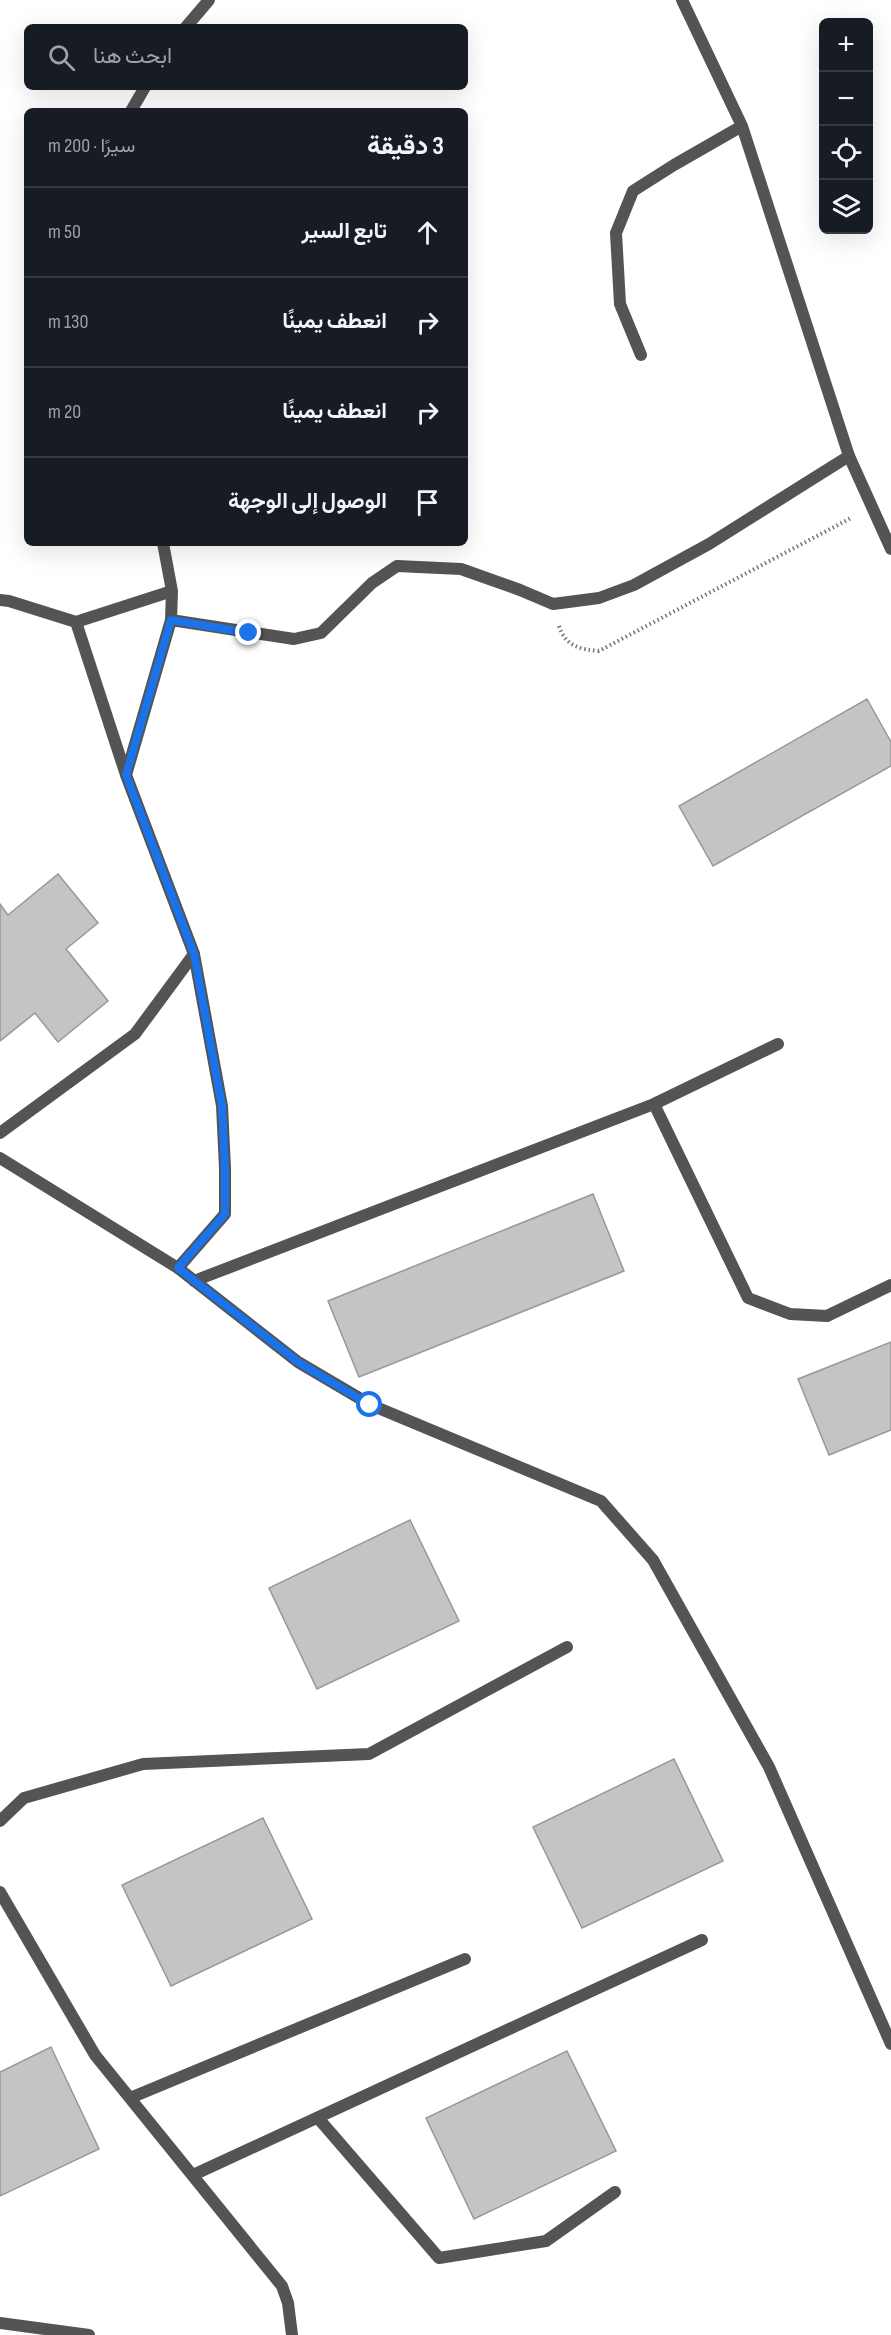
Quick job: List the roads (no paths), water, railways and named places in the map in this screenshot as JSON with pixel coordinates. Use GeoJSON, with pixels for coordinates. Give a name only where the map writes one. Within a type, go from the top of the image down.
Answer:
{"type":"FeatureCollection","features":[{"type":"Feature","properties":{"kind":"street"},"geometry":{"type":"LineString","coordinates":[[189,24],[209,0]]}},
{"type":"Feature","properties":{"kind":"street"},"geometry":{"type":"LineString","coordinates":[[682,0],[742,126],[849,456],[891,549]]}},
{"type":"Feature","properties":{"kind":"street"},"geometry":{"type":"LineString","coordinates":[[132,108],[142,90]]}},
{"type":"Feature","properties":{"kind":"street"},"geometry":{"type":"LineString","coordinates":[[641,355],[620,304],[616,233],[633,191],[742,126]]}},
{"type":"Feature","properties":{"kind":"street"},"geometry":{"type":"LineString","coordinates":[[171,620],[294,639],[321,633],[372,583],[397,566],[461,569],[553,604],[600,598],[634,585],[709,544],[849,456]]}},
{"type":"Feature","properties":{"kind":"street"},"geometry":{"type":"LineString","coordinates":[[126,775],[171,620],[172,591],[164,546]]}},
{"type":"Feature","properties":{"kind":"street"},"geometry":{"type":"LineString","coordinates":[[0,600],[76,622],[172,591]]}},
{"type":"Feature","properties":{"kind":"street"},"geometry":{"type":"LineString","coordinates":[[76,622],[126,775],[194,954],[222,1106],[225,1214],[178,1268]]}},
{"type":"Feature","properties":{"kind":"street"},"geometry":{"type":"LineString","coordinates":[[0,1134],[135,1034],[194,954]]}},
{"type":"Feature","properties":{"kind":"street"},"geometry":{"type":"LineString","coordinates":[[194,1281],[654,1104],[778,1044]]}},
{"type":"Feature","properties":{"kind":"street"},"geometry":{"type":"LineString","coordinates":[[654,1104],[748,1298],[790,1314],[827,1317],[891,1285]]}},
{"type":"Feature","properties":{"kind":"street"},"geometry":{"type":"LineString","coordinates":[[0,1158],[178,1268],[298,1362],[370,1405],[601,1501],[653,1560],[769,1767],[891,2044]]}},
{"type":"Feature","properties":{"kind":"street"},"geometry":{"type":"LineString","coordinates":[[0,1821],[24,1798],[142,1764],[369,1754],[567,1647]]}},
{"type":"Feature","properties":{"kind":"street"},"geometry":{"type":"LineString","coordinates":[[0,1892],[95,2055],[282,2286],[288,2302],[292,2335]]}},
{"type":"Feature","properties":{"kind":"street"},"geometry":{"type":"LineString","coordinates":[[193,2175],[702,1940]]}},
{"type":"Feature","properties":{"kind":"street"},"geometry":{"type":"LineString","coordinates":[[130,2098],[465,1959]]}},
{"type":"Feature","properties":{"kind":"street"},"geometry":{"type":"LineString","coordinates":[[318,2118],[439,2258],[546,2241],[615,2192]]}},
{"type":"Feature","properties":{"kind":"street"},"geometry":{"type":"LineString","coordinates":[[0,2323],[89,2335]]}}]}
